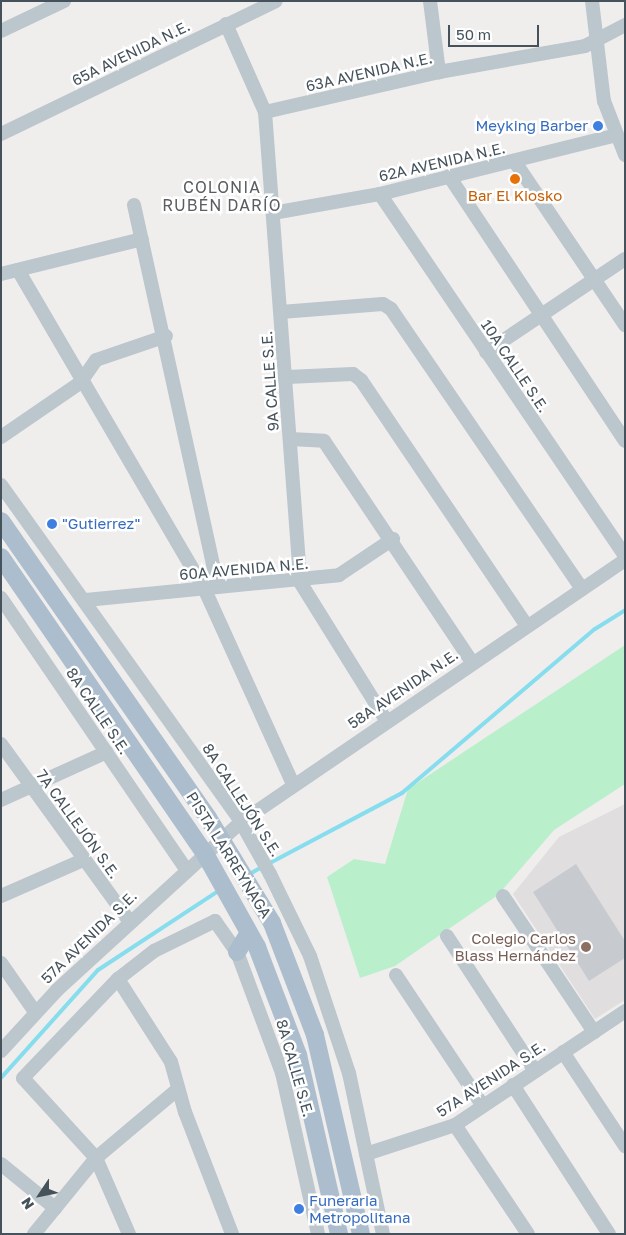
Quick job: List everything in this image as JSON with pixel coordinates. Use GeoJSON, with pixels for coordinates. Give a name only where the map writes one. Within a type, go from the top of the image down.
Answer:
{"type":"FeatureCollection","features":[{"type":"Feature","properties":{"kind":"main road","name":"PISTA LARREYNAGA"},"geometry":{"type":"LineString","coordinates":[[1,521],[221,838],[287,955],[315,1035],[362,1234]]}},
{"type":"Feature","properties":{"kind":"main road","name":"PISTA LARREYNAGA"},"geometry":{"type":"LineString","coordinates":[[1,557],[204,852],[249,933],[298,1055],[339,1234]]}},
{"type":"Feature","properties":{"kind":"main road"},"geometry":{"type":"LineString","coordinates":[[237,952],[249,933]]}},
{"type":"Feature","properties":{"kind":"street","name":"65A AVENIDA N.E."},"geometry":{"type":"LineString","coordinates":[[1,134],[276,1]]}},
{"type":"Feature","properties":{"kind":"street"},"geometry":{"type":"LineString","coordinates":[[430,1],[439,72]]}},
{"type":"Feature","properties":{"kind":"street"},"geometry":{"type":"LineString","coordinates":[[592,1],[594,42],[616,135],[625,155]]}},
{"type":"Feature","properties":{"kind":"street"},"geometry":{"type":"LineString","coordinates":[[1,30],[60,2]]}},
{"type":"Feature","properties":{"kind":"street","name":"9A CALLE S.E."},"geometry":{"type":"LineString","coordinates":[[226,24],[265,112],[287,377],[300,582],[386,720]]}},
{"type":"Feature","properties":{"kind":"street","name":"63A AVENIDA N.E."},"geometry":{"type":"LineString","coordinates":[[265,112],[439,72],[594,42],[625,25]]}},
{"type":"Feature","properties":{"kind":"street","name":"62A AVENIDA N.E."},"geometry":{"type":"LineString","coordinates":[[273,213],[380,194],[449,176],[516,162],[616,135]]}},
{"type":"Feature","properties":{"kind":"street"},"geometry":{"type":"LineString","coordinates":[[516,162],[625,325]]}},
{"type":"Feature","properties":{"kind":"street"},"geometry":{"type":"LineString","coordinates":[[449,176],[625,441]]}},
{"type":"Feature","properties":{"kind":"street","name":"10A CALLE S.E."},"geometry":{"type":"LineString","coordinates":[[380,194],[625,558]]}},
{"type":"Feature","properties":{"kind":"street"},"geometry":{"type":"LineString","coordinates":[[134,205],[166,336],[218,587]]}},
{"type":"Feature","properties":{"kind":"street"},"geometry":{"type":"LineString","coordinates":[[1,274],[142,239]]}},
{"type":"Feature","properties":{"kind":"street"},"geometry":{"type":"LineString","coordinates":[[486,352],[625,259]]}},
{"type":"Feature","properties":{"kind":"street"},"geometry":{"type":"LineString","coordinates":[[18,270],[80,382],[204,588],[294,784]]}},
{"type":"Feature","properties":{"kind":"street"},"geometry":{"type":"LineString","coordinates":[[281,312],[383,304],[393,311],[582,589]]}},
{"type":"Feature","properties":{"kind":"street"},"geometry":{"type":"LineString","coordinates":[[1,437],[80,382],[96,360],[166,336]]}},
{"type":"Feature","properties":{"kind":"street"},"geometry":{"type":"LineString","coordinates":[[287,377],[352,374],[361,380],[527,626]]}},
{"type":"Feature","properties":{"kind":"street"},"geometry":{"type":"LineString","coordinates":[[290,439],[324,441],[393,539],[472,662]]}},
{"type":"Feature","properties":{"kind":"street","name":"8A CALLEJÓN S.E."},"geometry":{"type":"LineString","coordinates":[[1,485],[86,600],[241,822],[270,874],[310,956],[349,1073],[383,1234]]}},
{"type":"Feature","properties":{"kind":"street","name":"60A AVENIDA N.E."},"geometry":{"type":"LineString","coordinates":[[86,600],[204,588],[300,582],[339,575],[393,539]]}},
{"type":"Feature","properties":{"kind":"street","name":"58A AVENIDA N.E."},"geometry":{"type":"LineString","coordinates":[[204,852],[241,822],[294,784],[625,558]]}},
{"type":"Feature","properties":{"kind":"street","name":"8A CALLE S.E."},"geometry":{"type":"LineString","coordinates":[[1,598],[185,868]]}},
{"type":"Feature","properties":{"kind":"street","name":"7A CALLEJÓN S.E."},"geometry":{"type":"LineString","coordinates":[[1,744],[83,860],[130,922]]}},
{"type":"Feature","properties":{"kind":"street"},"geometry":{"type":"LineString","coordinates":[[1,800],[107,752]]}},
{"type":"Feature","properties":{"kind":"street","name":"57A AVENIDA S.E."},"geometry":{"type":"LineString","coordinates":[[1,1051],[36,1012],[185,868],[204,852]]}},
{"type":"Feature","properties":{"kind":"street"},"geometry":{"type":"LineString","coordinates":[[1,896],[83,860]]}},
{"type":"Feature","properties":{"kind":"street"},"geometry":{"type":"LineString","coordinates":[[503,896],[594,1032]]}},
{"type":"Feature","properties":{"kind":"street","name":"8A CALLE S.E."},"geometry":{"type":"LineString","coordinates":[[118,979],[154,951],[215,921],[237,952],[282,1073],[318,1234]]}},
{"type":"Feature","properties":{"kind":"street"},"geometry":{"type":"LineString","coordinates":[[447,936],[535,1071]]}},
{"type":"Feature","properties":{"kind":"street"},"geometry":{"type":"LineString","coordinates":[[1,964],[36,1012]]}},
{"type":"Feature","properties":{"kind":"street"},"geometry":{"type":"LineString","coordinates":[[396,975],[483,1106]]}},
{"type":"Feature","properties":{"kind":"street"},"geometry":{"type":"LineString","coordinates":[[129,1234],[96,1158],[23,1078],[118,979],[171,1062],[178,1089],[232,1234]]}},
{"type":"Feature","properties":{"kind":"street","name":"57A AVENIDA S.E."},"geometry":{"type":"LineString","coordinates":[[366,1154],[454,1125],[625,1011]]}},
{"type":"Feature","properties":{"kind":"street"},"geometry":{"type":"LineString","coordinates":[[563,1052],[625,1146]]}},
{"type":"Feature","properties":{"kind":"street"},"geometry":{"type":"LineString","coordinates":[[513,1085],[609,1234]]}},
{"type":"Feature","properties":{"kind":"street"},"geometry":{"type":"LineString","coordinates":[[34,1234],[96,1158],[178,1089]]}},
{"type":"Feature","properties":{"kind":"street"},"geometry":{"type":"LineString","coordinates":[[454,1125],[528,1234]]}},
{"type":"Feature","properties":{"kind":"street"},"geometry":{"type":"LineString","coordinates":[[1,1164],[55,1208]]}},
{"type":"Feature","properties":{"kind":"shaded area","name":"Colegio Carlos Blass Hernández"},"geometry":{"type":"Polygon","coordinates":[[[625,804],[625,1000],[595,1019],[513,894],[559,837],[625,804]]]}},
{"type":"Feature","properties":{"kind":"green space"},"geometry":{"type":"Polygon","coordinates":[[[625,645],[625,784],[554,830],[498,895],[395,966],[360,978],[327,877],[354,859],[385,864],[408,789],[625,645]]]}},
{"type":"Feature","properties":{"kind":"building"},"geometry":{"type":"Polygon","coordinates":[[[576,864],[625,941],[625,958],[589,981],[533,892],[576,864]]]}},
{"type":"Feature","properties":{"kind":"waterway"},"geometry":{"type":"LineString","coordinates":[[268,864],[402,793],[595,629],[625,610]]}},
{"type":"Feature","properties":{"kind":"waterway"},"geometry":{"type":"LineString","coordinates":[[248,875],[262,867]]}},
{"type":"Feature","properties":{"kind":"waterway"},"geometry":{"type":"LineString","coordinates":[[1,1078],[98,970],[220,890]]}},
{"type":"Feature","properties":{"kind":"place","name":"Meyking Barber"},"geometry":{"type":"Point","coordinates":[598,126]}},
{"type":"Feature","properties":{"kind":"place","name":"Bar El Kiosko"},"geometry":{"type":"Point","coordinates":[515,179]}},
{"type":"Feature","properties":{"kind":"place","name":"\"Gutierrez\""},"geometry":{"type":"Point","coordinates":[52,524]}},
{"type":"Feature","properties":{"kind":"place","name":"Colegio Carlos Blass Hernández"},"geometry":{"type":"Point","coordinates":[586,947]}},
{"type":"Feature","properties":{"kind":"place","name":"Funeraria Metropolitana"},"geometry":{"type":"Point","coordinates":[299,1209]}},
{"type":"Feature","properties":{"kind":"district","name":"COLONIA RUBÉN DARÍO"},"geometry":{"type":"Point","coordinates":[222,196]}}]}
